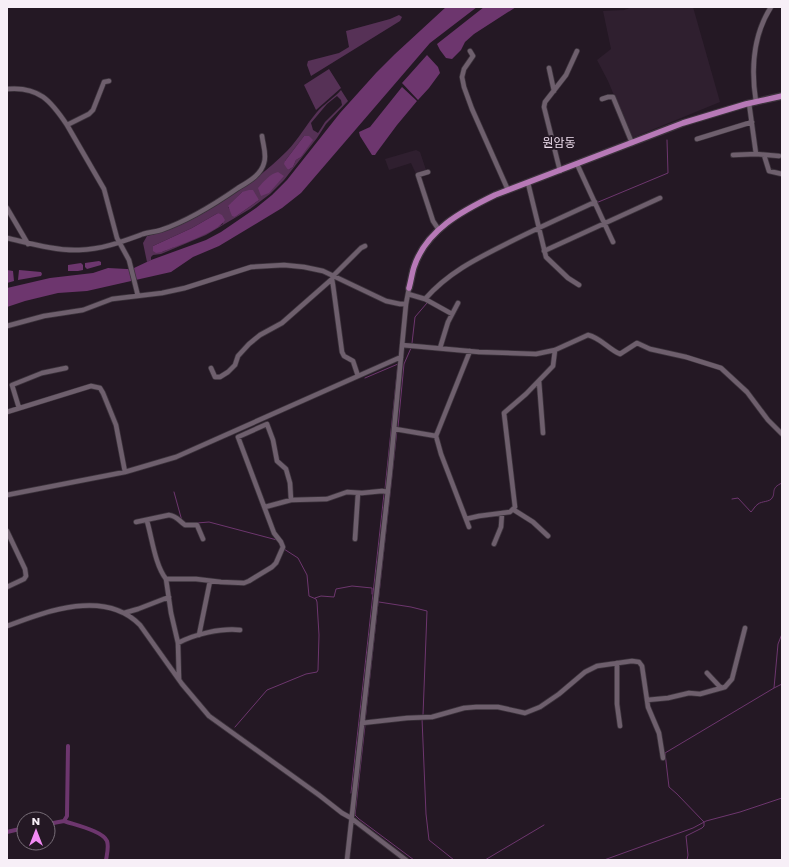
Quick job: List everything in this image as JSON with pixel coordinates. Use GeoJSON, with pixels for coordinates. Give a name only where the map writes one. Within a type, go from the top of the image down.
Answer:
{"type":"FeatureCollection","features":[{"type":"Feature","properties":{"kind":"main road"},"geometry":{"type":"LineString","coordinates":[[409,288],[414,267],[420,252],[429,239],[459,213],[474,205],[508,190],[683,123],[749,103],[782,96]]}},
{"type":"Feature","properties":{"kind":"street"},"geometry":{"type":"LineString","coordinates":[[756,102],[753,74],[754,62],[762,22],[771,7]]}},
{"type":"Feature","properties":{"kind":"street"},"geometry":{"type":"LineString","coordinates":[[470,51],[474,56],[464,69],[462,77],[464,87],[472,109],[508,190]]}},
{"type":"Feature","properties":{"kind":"street"},"geometry":{"type":"LineString","coordinates":[[560,171],[544,112],[545,102],[566,75],[577,51]]}},
{"type":"Feature","properties":{"kind":"street"},"geometry":{"type":"LineString","coordinates":[[549,68],[554,91]]}},
{"type":"Feature","properties":{"kind":"street"},"geometry":{"type":"LineString","coordinates":[[66,126],[89,114],[93,110],[104,82],[109,81]]}},
{"type":"Feature","properties":{"kind":"street"},"geometry":{"type":"LineString","coordinates":[[7,89],[28,89],[40,95],[55,107],[104,189],[119,244],[125,252],[131,267],[138,296]]}},
{"type":"Feature","properties":{"kind":"street"},"geometry":{"type":"LineString","coordinates":[[602,99],[613,97],[632,143]]}},
{"type":"Feature","properties":{"kind":"street"},"geometry":{"type":"LineString","coordinates":[[749,103],[756,154]]}},
{"type":"Feature","properties":{"kind":"street"},"geometry":{"type":"LineString","coordinates":[[697,139],[752,122]]}},
{"type":"Feature","properties":{"kind":"street"},"geometry":{"type":"LineString","coordinates":[[7,238],[28,244],[77,250],[119,244],[145,234],[173,226],[230,194],[255,177],[264,164],[265,154],[262,136]]}},
{"type":"Feature","properties":{"kind":"street"},"geometry":{"type":"LineString","coordinates":[[733,156],[756,154],[779,156]]}},
{"type":"Feature","properties":{"kind":"street"},"geometry":{"type":"LineString","coordinates":[[764,155],[769,171],[782,174]]}},
{"type":"Feature","properties":{"kind":"street"},"geometry":{"type":"LineString","coordinates":[[577,164],[613,242]]}},
{"type":"Feature","properties":{"kind":"street"},"geometry":{"type":"LineString","coordinates":[[428,172],[418,175],[433,221],[439,230]]}},
{"type":"Feature","properties":{"kind":"street"},"geometry":{"type":"LineString","coordinates":[[528,183],[546,257],[568,278],[579,285]]}},
{"type":"Feature","properties":{"kind":"street"},"geometry":{"type":"LineString","coordinates":[[544,251],[660,198]]}},
{"type":"Feature","properties":{"kind":"street"},"geometry":{"type":"LineString","coordinates":[[425,299],[436,286],[467,264],[539,227],[595,202]]}},
{"type":"Feature","properties":{"kind":"street"},"geometry":{"type":"LineString","coordinates":[[7,208],[28,244]]}},
{"type":"Feature","properties":{"kind":"street"},"geometry":{"type":"LineString","coordinates":[[210,368],[215,377],[228,372],[235,365],[238,356],[249,344],[260,335],[282,322],[332,277],[361,248],[365,246]]}},
{"type":"Feature","properties":{"kind":"street"},"geometry":{"type":"LineString","coordinates":[[7,326],[44,316],[83,310],[112,299],[162,293],[185,288],[252,267],[284,265],[323,271],[332,277],[386,302],[406,304]]}},
{"type":"Feature","properties":{"kind":"street"},"geometry":{"type":"LineString","coordinates":[[332,277],[342,352],[344,356],[353,361],[358,376]]}},
{"type":"Feature","properties":{"kind":"street"},"geometry":{"type":"LineString","coordinates":[[346,860],[395,429],[406,304],[409,288]]}},
{"type":"Feature","properties":{"kind":"street"},"geometry":{"type":"LineString","coordinates":[[408,294],[425,299],[452,314]]}},
{"type":"Feature","properties":{"kind":"street"},"geometry":{"type":"LineString","coordinates":[[440,348],[448,322],[458,303]]}},
{"type":"Feature","properties":{"kind":"street"},"geometry":{"type":"LineString","coordinates":[[402,345],[509,354],[536,354],[555,350],[588,335],[598,339],[613,351],[620,354],[637,343],[650,349],[686,357],[721,368],[747,392],[768,420],[782,434]]}},
{"type":"Feature","properties":{"kind":"street"},"geometry":{"type":"LineString","coordinates":[[514,510],[515,503],[504,413],[553,366],[555,350]]}},
{"type":"Feature","properties":{"kind":"street"},"geometry":{"type":"LineString","coordinates":[[469,527],[441,454],[436,436],[470,351]]}},
{"type":"Feature","properties":{"kind":"street"},"geometry":{"type":"LineString","coordinates":[[7,495],[125,472],[176,457],[402,357]]}},
{"type":"Feature","properties":{"kind":"street"},"geometry":{"type":"LineString","coordinates":[[18,408],[12,385],[42,373],[66,368]]}},
{"type":"Feature","properties":{"kind":"street"},"geometry":{"type":"LineString","coordinates":[[539,381],[543,433]]}},
{"type":"Feature","properties":{"kind":"street"},"geometry":{"type":"LineString","coordinates":[[7,412],[91,386],[100,388],[116,425],[125,472]]}},
{"type":"Feature","properties":{"kind":"street"},"geometry":{"type":"LineString","coordinates":[[166,579],[244,583],[276,563],[283,545],[275,536],[238,437],[267,424],[273,440],[277,461],[286,469],[290,484],[291,500]]}},
{"type":"Feature","properties":{"kind":"street"},"geometry":{"type":"LineString","coordinates":[[395,429],[436,436]]}},
{"type":"Feature","properties":{"kind":"street"},"geometry":{"type":"LineString","coordinates":[[265,507],[291,500],[328,499],[347,492],[388,492]]}},
{"type":"Feature","properties":{"kind":"street"},"geometry":{"type":"LineString","coordinates":[[355,539],[358,493]]}},
{"type":"Feature","properties":{"kind":"street"},"geometry":{"type":"LineString","coordinates":[[466,519],[510,512],[514,510]]}},
{"type":"Feature","properties":{"kind":"street"},"geometry":{"type":"LineString","coordinates":[[514,510],[533,522],[548,536]]}},
{"type":"Feature","properties":{"kind":"street"},"geometry":{"type":"LineString","coordinates":[[494,544],[501,527],[502,513]]}},
{"type":"Feature","properties":{"kind":"street"},"geometry":{"type":"LineString","coordinates":[[136,522],[147,521],[169,515],[178,517],[185,525],[197,525],[203,539]]}},
{"type":"Feature","properties":{"kind":"street"},"geometry":{"type":"LineString","coordinates":[[147,521],[158,563],[166,579],[170,613],[178,643],[179,679]]}},
{"type":"Feature","properties":{"kind":"street"},"geometry":{"type":"LineString","coordinates":[[7,531],[25,569],[26,576],[24,579],[7,587]]}},
{"type":"Feature","properties":{"kind":"street"},"geometry":{"type":"LineString","coordinates":[[199,635],[210,581]]}},
{"type":"Feature","properties":{"kind":"street"},"geometry":{"type":"LineString","coordinates":[[124,613],[169,597]]}},
{"type":"Feature","properties":{"kind":"street"},"geometry":{"type":"LineString","coordinates":[[7,626],[44,612],[66,607],[102,606],[124,613],[136,620],[194,700],[209,716],[351,818],[406,860]]}},
{"type":"Feature","properties":{"kind":"street"},"geometry":{"type":"LineString","coordinates":[[647,700],[668,698],[689,693],[700,694],[725,687],[732,679],[745,628]]}},
{"type":"Feature","properties":{"kind":"street"},"geometry":{"type":"LineString","coordinates":[[178,643],[185,639],[219,630],[240,630]]}},
{"type":"Feature","properties":{"kind":"street"},"geometry":{"type":"LineString","coordinates":[[362,723],[407,718],[432,718],[464,708],[476,707],[498,707],[525,712],[540,707],[559,694],[585,672],[597,666],[632,661],[639,662],[642,666],[648,707],[659,733],[663,758]]}},
{"type":"Feature","properties":{"kind":"street"},"geometry":{"type":"LineString","coordinates":[[617,663],[617,704],[620,726]]}},
{"type":"Feature","properties":{"kind":"street"},"geometry":{"type":"LineString","coordinates":[[707,673],[721,688]]}},
{"type":"Feature","properties":{"kind":"shaded area"},"geometry":{"type":"Polygon","coordinates":[[[446,7],[477,7],[430,43],[301,193],[282,208],[219,246],[193,257],[171,272],[87,291],[58,293],[7,307],[7,288],[50,278],[93,273],[108,268],[134,268],[151,260],[206,240],[221,232],[256,208],[287,180],[340,113],[376,73],[446,7]]]}},
{"type":"Feature","properties":{"kind":"shaded area"},"geometry":{"type":"Polygon","coordinates":[[[484,7],[516,7],[474,34],[465,42],[461,50],[452,59],[446,58],[437,44],[484,7]]]}},
{"type":"Feature","properties":{"kind":"shaded area"},"geometry":{"type":"Polygon","coordinates":[[[633,7],[693,7],[720,102],[632,138],[608,81],[597,60],[611,49],[603,11],[624,10],[633,7]]]}},
{"type":"Feature","properties":{"kind":"shaded area"},"geometry":{"type":"Polygon","coordinates":[[[399,15],[402,17],[400,21],[311,76],[307,65],[308,61],[339,53],[349,47],[346,31],[390,19],[399,15]]]}},
{"type":"Feature","properties":{"kind":"shaded area"},"geometry":{"type":"Polygon","coordinates":[[[427,55],[438,67],[440,73],[418,100],[402,83],[427,55]]]}},
{"type":"Feature","properties":{"kind":"shaded area"},"geometry":{"type":"Polygon","coordinates":[[[329,69],[341,88],[316,110],[304,85],[329,69]]]}},
{"type":"Feature","properties":{"kind":"shaded area"},"geometry":{"type":"Polygon","coordinates":[[[402,87],[417,101],[375,155],[372,155],[359,132],[370,127],[402,87]]]}},
{"type":"Feature","properties":{"kind":"shaded area"},"geometry":{"type":"Polygon","coordinates":[[[341,90],[348,101],[326,124],[284,180],[270,194],[250,209],[206,235],[161,254],[153,255],[151,260],[147,262],[143,243],[147,236],[165,231],[203,213],[222,202],[258,177],[287,151],[317,112],[341,90]],[[337,96],[327,104],[311,123],[313,130],[318,133],[325,122],[342,105],[341,100],[337,96]],[[304,136],[285,161],[288,170],[293,167],[296,160],[301,157],[312,140],[304,136]],[[242,192],[228,207],[235,217],[259,200],[242,192]],[[218,213],[192,228],[153,246],[162,252],[223,224],[218,213]]]}},
{"type":"Feature","properties":{"kind":"shaded area"},"geometry":{"type":"Polygon","coordinates":[[[304,136],[309,136],[313,140],[301,157],[296,160],[293,167],[288,170],[284,164],[285,161],[304,136]]]}},
{"type":"Feature","properties":{"kind":"shaded area"},"geometry":{"type":"Polygon","coordinates":[[[416,150],[420,152],[426,170],[416,174],[411,163],[389,170],[385,159],[416,150]]]}},
{"type":"Feature","properties":{"kind":"shaded area"},"geometry":{"type":"Polygon","coordinates":[[[278,172],[284,176],[269,193],[261,196],[258,188],[270,176],[278,172]]]}},
{"type":"Feature","properties":{"kind":"shaded area"},"geometry":{"type":"Polygon","coordinates":[[[253,190],[259,200],[235,217],[232,216],[228,206],[242,192],[253,190]]]}},
{"type":"Feature","properties":{"kind":"shaded area"},"geometry":{"type":"Polygon","coordinates":[[[218,213],[222,215],[225,220],[215,229],[162,252],[156,253],[153,251],[153,246],[192,228],[218,213]]]}},
{"type":"Feature","properties":{"kind":"shaded area"},"geometry":{"type":"Polygon","coordinates":[[[101,262],[101,265],[87,269],[85,267],[85,263],[101,262]]]}},
{"type":"Feature","properties":{"kind":"shaded area"},"geometry":{"type":"Polygon","coordinates":[[[81,263],[83,265],[83,270],[68,271],[68,265],[81,263]]]}},
{"type":"Feature","properties":{"kind":"shaded area"},"geometry":{"type":"Polygon","coordinates":[[[7,270],[13,271],[14,281],[7,283],[7,270]]]}},
{"type":"Feature","properties":{"kind":"shaded area"},"geometry":{"type":"Polygon","coordinates":[[[19,270],[41,272],[42,274],[41,276],[18,280],[19,270]]]}},
{"type":"Feature","properties":{"kind":"waterway"},"geometry":{"type":"LineString","coordinates":[[596,203],[668,173],[667,140]]}},
{"type":"Feature","properties":{"kind":"waterway"},"geometry":{"type":"LineString","coordinates":[[412,343],[415,317],[427,303]]}},
{"type":"Feature","properties":{"kind":"waterway"},"geometry":{"type":"LineString","coordinates":[[398,427],[404,364],[411,348]]}},
{"type":"Feature","properties":{"kind":"waterway"},"geometry":{"type":"LineString","coordinates":[[365,378],[398,364],[385,489]]}},
{"type":"Feature","properties":{"kind":"waterway"},"geometry":{"type":"LineString","coordinates":[[365,721],[397,430]]}},
{"type":"Feature","properties":{"kind":"waterway"},"geometry":{"type":"LineString","coordinates":[[732,499],[738,498],[751,512],[758,504],[771,499],[776,487],[782,483]]}},
{"type":"Feature","properties":{"kind":"waterway"},"geometry":{"type":"LineString","coordinates":[[174,492],[182,521]]}},
{"type":"Feature","properties":{"kind":"waterway"},"geometry":{"type":"LineString","coordinates":[[351,793],[384,494]]}},
{"type":"Feature","properties":{"kind":"waterway"},"geometry":{"type":"LineString","coordinates":[[197,523],[209,522],[277,540]]}},
{"type":"Feature","properties":{"kind":"waterway"},"geometry":{"type":"LineString","coordinates":[[235,727],[267,690],[306,674],[317,672],[318,670],[319,635],[317,602],[316,599],[309,596],[307,575],[298,558],[284,549]]}},
{"type":"Feature","properties":{"kind":"waterway"},"geometry":{"type":"LineString","coordinates":[[315,598],[321,596],[334,597],[336,589],[352,586],[372,588],[372,594]]}},
{"type":"Feature","properties":{"kind":"waterway"},"geometry":{"type":"LineString","coordinates":[[379,602],[427,611],[423,715]]}},
{"type":"Feature","properties":{"kind":"waterway"},"geometry":{"type":"LineString","coordinates":[[687,860],[688,855],[686,836],[702,828],[704,826],[704,822],[669,787],[665,753],[774,688],[778,644],[782,634]]}},
{"type":"Feature","properties":{"kind":"waterway"},"geometry":{"type":"LineString","coordinates":[[774,688],[782,684]]}},
{"type":"Feature","properties":{"kind":"waterway"},"geometry":{"type":"LineString","coordinates":[[422,718],[426,814],[429,840],[454,860]]}},
{"type":"Feature","properties":{"kind":"waterway"},"geometry":{"type":"LineString","coordinates":[[365,725],[355,815],[414,860]]}},
{"type":"Feature","properties":{"kind":"waterway"},"geometry":{"type":"LineString","coordinates":[[56,822],[64,821],[67,816],[68,746]]}},
{"type":"Feature","properties":{"kind":"waterway"},"geometry":{"type":"LineString","coordinates":[[604,860],[693,828],[706,821],[740,812],[782,798]]}},
{"type":"Feature","properties":{"kind":"waterway"},"geometry":{"type":"LineString","coordinates":[[64,821],[95,831],[104,837],[108,846],[106,860]]}},
{"type":"Feature","properties":{"kind":"waterway"},"geometry":{"type":"LineString","coordinates":[[485,860],[544,825]]}},
{"type":"Feature","properties":{"kind":"waterway"},"geometry":{"type":"LineString","coordinates":[[7,832],[16,830]]}},
{"type":"Feature","properties":{"kind":"district","name":"원암동"},"geometry":{"type":"Point","coordinates":[559,143]}}]}
